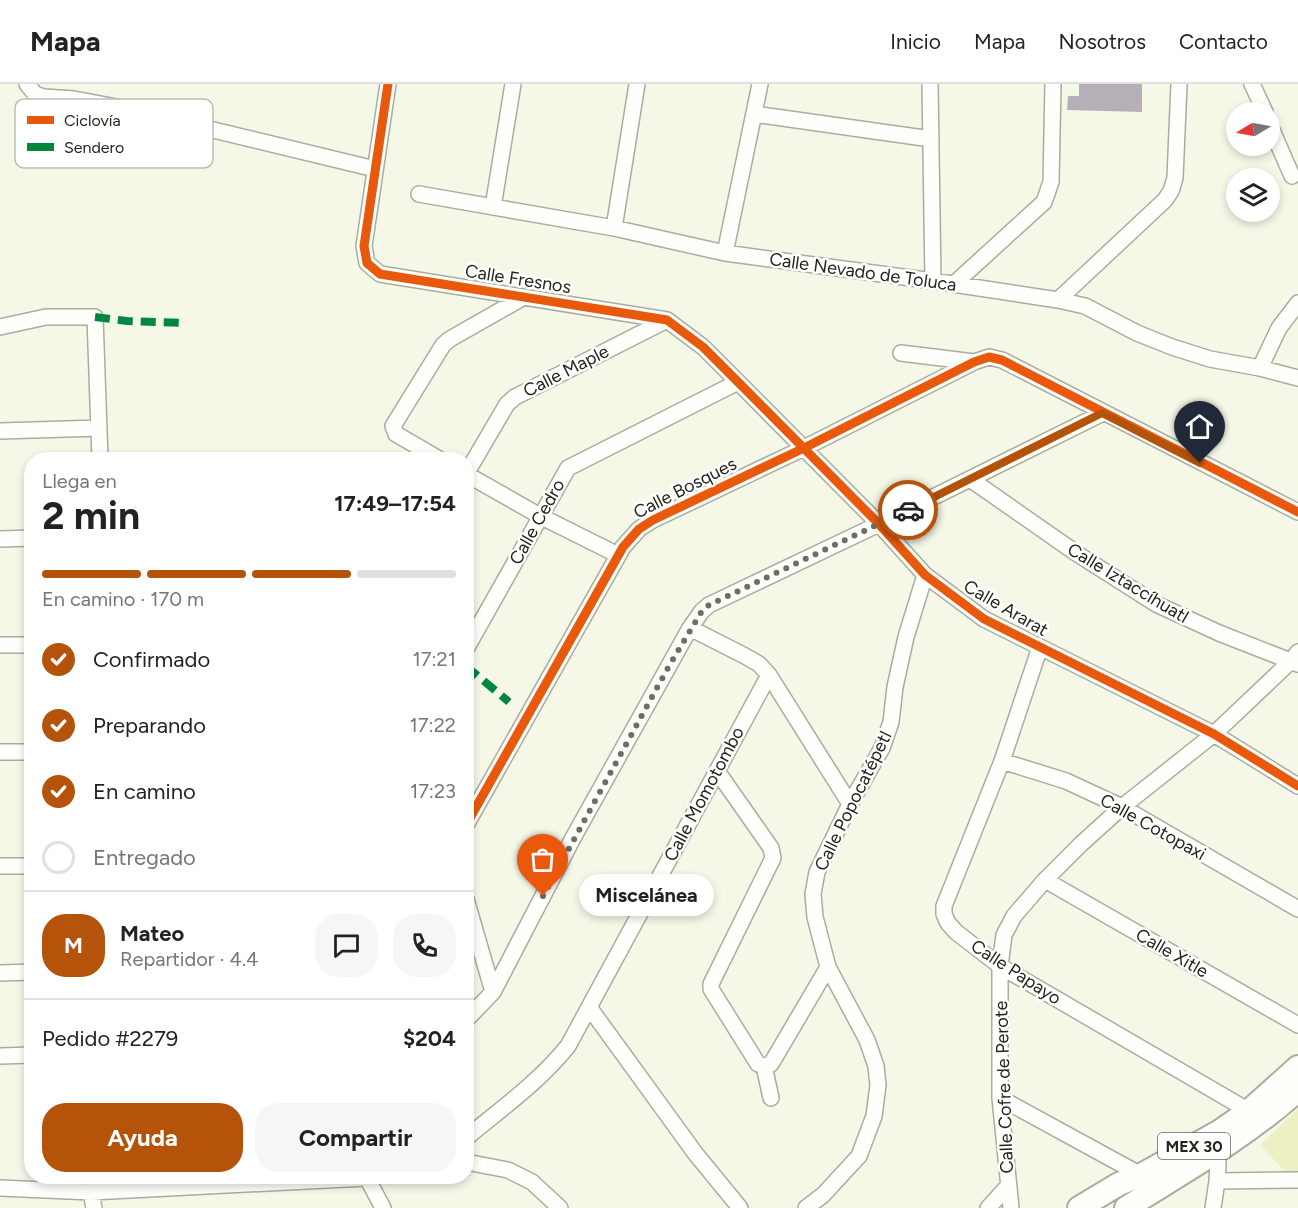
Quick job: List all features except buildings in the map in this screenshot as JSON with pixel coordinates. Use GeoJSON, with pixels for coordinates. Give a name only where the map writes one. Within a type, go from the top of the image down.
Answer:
{"type":"FeatureCollection","features":[{"type":"Feature","properties":{"kind":"main road","name":"MEX 30"},"geometry":{"type":"LineString","coordinates":[[1079,1208],[1119,1184],[1142,1175],[1220,1131],[1249,1111],[1298,1067]]}},
{"type":"Feature","properties":{"kind":"main road","name":"MEX 30"},"geometry":{"type":"LineString","coordinates":[[1126,1208],[1216,1153],[1298,1090]]}},
{"type":"Feature","properties":{"kind":"street"},"geometry":{"type":"LineString","coordinates":[[27,84],[35,94],[44,97],[74,99]]}},
{"type":"Feature","properties":{"kind":"street"},"geometry":{"type":"LineString","coordinates":[[213,130],[375,169],[386,84]]}},
{"type":"Feature","properties":{"kind":"street"},"geometry":{"type":"LineString","coordinates":[[493,207],[513,84]]}},
{"type":"Feature","properties":{"kind":"street"},"geometry":{"type":"LineString","coordinates":[[615,228],[637,84]]}},
{"type":"Feature","properties":{"kind":"street"},"geometry":{"type":"LineString","coordinates":[[725,253],[760,84]]}},
{"type":"Feature","properties":{"kind":"street"},"geometry":{"type":"LineString","coordinates":[[930,84],[933,281]]}},
{"type":"Feature","properties":{"kind":"street"},"geometry":{"type":"LineString","coordinates":[[954,284],[1044,202],[1051,182],[1053,84]]}},
{"type":"Feature","properties":{"kind":"street"},"geometry":{"type":"LineString","coordinates":[[1058,300],[1165,200],[1171,191],[1175,178],[1179,84]]}},
{"type":"Feature","properties":{"kind":"street"},"geometry":{"type":"LineString","coordinates":[[1252,84],[1260,102]]}},
{"type":"Feature","properties":{"kind":"street"},"geometry":{"type":"LineString","coordinates":[[754,114],[931,139]]}},
{"type":"Feature","properties":{"kind":"street"},"geometry":{"type":"LineString","coordinates":[[1280,148],[1292,176]]}},
{"type":"Feature","properties":{"kind":"street","name":"Calle Fresnos"},"geometry":{"type":"LineString","coordinates":[[375,169],[364,246],[368,262],[380,274],[667,320]]}},
{"type":"Feature","properties":{"kind":"street","name":"Calle Nevado de Toluca"},"geometry":{"type":"LineString","coordinates":[[419,194],[615,228],[725,253],[1058,300],[1084,306],[1137,333],[1172,347],[1210,359],[1298,378]]}},
{"type":"Feature","properties":{"kind":"street"},"geometry":{"type":"LineString","coordinates":[[427,452],[396,434],[393,426],[443,345],[524,297]]}},
{"type":"Feature","properties":{"kind":"street"},"geometry":{"type":"LineString","coordinates":[[1260,368],[1279,328],[1298,303]]}},
{"type":"Feature","properties":{"kind":"street"},"geometry":{"type":"LineString","coordinates":[[0,327],[40,318],[95,317],[100,452]]}},
{"type":"Feature","properties":{"kind":"street","name":"Calle Ararat"},"geometry":{"type":"LineString","coordinates":[[667,320],[703,347],[879,524],[925,575],[984,619],[1214,734],[1298,786]]}},
{"type":"Feature","properties":{"kind":"street","name":"Calle Maple"},"geometry":{"type":"LineString","coordinates":[[474,460],[507,404],[515,397],[667,320]]}},
{"type":"Feature","properties":{"kind":"street"},"geometry":{"type":"LineString","coordinates":[[902,353],[974,362]]}},
{"type":"Feature","properties":{"kind":"street","name":"Calle Bosques"},"geometry":{"type":"LineString","coordinates":[[474,811],[618,555],[630,537],[653,520],[804,448],[974,362],[989,357],[1002,360],[1102,413]]}},
{"type":"Feature","properties":{"kind":"street","name":"Calle Cedro"},"geometry":{"type":"LineString","coordinates":[[474,635],[568,468],[738,382]]}},
{"type":"Feature","properties":{"kind":"street"},"geometry":{"type":"LineString","coordinates":[[474,1012],[493,992],[573,838],[690,628],[709,605],[879,524],[1102,413],[1298,512]]}},
{"type":"Feature","properties":{"kind":"street"},"geometry":{"type":"LineString","coordinates":[[0,431],[99,428]]}},
{"type":"Feature","properties":{"kind":"street","name":"Calle Iztaccíhuatl"},"geometry":{"type":"LineString","coordinates":[[969,478],[1076,553],[1156,604],[1219,633],[1296,658]]}},
{"type":"Feature","properties":{"kind":"street"},"geometry":{"type":"LineString","coordinates":[[474,479],[540,516],[618,555]]}},
{"type":"Feature","properties":{"kind":"street"},"geometry":{"type":"LineString","coordinates":[[0,539],[24,538]]}},
{"type":"Feature","properties":{"kind":"street","name":"Calle Popocatépetl"},"geometry":{"type":"LineString","coordinates":[[806,1208],[823,1195],[859,1156],[874,1116],[878,1085],[876,1065],[867,1040],[828,968],[815,917],[813,894],[817,872],[850,804],[882,748],[888,730],[906,637],[925,575]]}},
{"type":"Feature","properties":{"kind":"street"},"geometry":{"type":"LineString","coordinates":[[690,628],[759,664],[769,675],[850,804]]}},
{"type":"Feature","properties":{"kind":"street"},"geometry":{"type":"LineString","coordinates":[[0,645],[24,645]]}},
{"type":"Feature","properties":{"kind":"street","name":"Calle Papayo"},"geometry":{"type":"LineString","coordinates":[[1040,647],[1002,761],[945,906],[944,914],[948,923],[956,932],[1000,966],[1249,1111]]}},
{"type":"Feature","properties":{"kind":"street","name":"Calle Cofre de Perote"},"geometry":{"type":"LineString","coordinates":[[1011,1208],[1000,1098],[1000,966],[1004,935],[1014,916],[1045,880],[1081,844],[1122,807],[1214,734],[1296,658]]}},
{"type":"Feature","properties":{"kind":"street","name":"Calle Momotombo"},"geometry":{"type":"LineString","coordinates":[[474,1131],[554,1064],[568,1046],[769,675]]}},
{"type":"Feature","properties":{"kind":"street"},"geometry":{"type":"LineString","coordinates":[[0,752],[24,752]]}},
{"type":"Feature","properties":{"kind":"street","name":"Calle Cotopaxi"},"geometry":{"type":"LineString","coordinates":[[1002,761],[1066,781],[1122,807],[1298,909]]}},
{"type":"Feature","properties":{"kind":"street"},"geometry":{"type":"LineString","coordinates":[[717,771],[771,848],[773,858],[711,984],[714,996],[758,1064],[764,1066],[771,1064],[828,968]]}},
{"type":"Feature","properties":{"kind":"street"},"geometry":{"type":"LineString","coordinates":[[0,866],[24,866]]}},
{"type":"Feature","properties":{"kind":"street","name":"Calle Xitle"},"geometry":{"type":"LineString","coordinates":[[1045,880],[1298,1025]]}},
{"type":"Feature","properties":{"kind":"street"},"geometry":{"type":"LineString","coordinates":[[474,927],[493,992]]}},
{"type":"Feature","properties":{"kind":"street"},"geometry":{"type":"LineString","coordinates":[[0,973],[24,972]]}},
{"type":"Feature","properties":{"kind":"street"},"geometry":{"type":"LineString","coordinates":[[589,1007],[695,1153],[740,1208]]}},
{"type":"Feature","properties":{"kind":"street"},"geometry":{"type":"LineString","coordinates":[[0,1056],[24,1055]]}},
{"type":"Feature","properties":{"kind":"street"},"geometry":{"type":"LineString","coordinates":[[764,1066],[771,1098]]}},
{"type":"Feature","properties":{"kind":"street"},"geometry":{"type":"LineString","coordinates":[[1000,1098],[1142,1175]]}},
{"type":"Feature","properties":{"kind":"street"},"geometry":{"type":"LineString","coordinates":[[1213,1208],[1218,1162],[1216,1153]]}},
{"type":"Feature","properties":{"kind":"street"},"geometry":{"type":"LineString","coordinates":[[474,1164],[508,1170],[532,1182],[560,1208]]}},
{"type":"Feature","properties":{"kind":"street"},"geometry":{"type":"LineString","coordinates":[[1216,1181],[1298,1180]]}},
{"type":"Feature","properties":{"kind":"street"},"geometry":{"type":"LineString","coordinates":[[0,1188],[92,1184],[94,1208]]}},
{"type":"Feature","properties":{"kind":"street"},"geometry":{"type":"LineString","coordinates":[[370,1184],[383,1208]]}},
{"type":"Feature","properties":{"kind":"street"},"geometry":{"type":"LineString","coordinates":[[988,1208],[1008,1186]]}},
{"type":"Feature","properties":{"kind":"green space"},"geometry":{"type":"Polygon","coordinates":[[[1298,1109],[1298,1172],[1286,1172],[1260,1145],[1298,1109]]]}},
{"type":"Feature","properties":{"kind":"marked path"},"geometry":{"type":"LineString","coordinates":[[95,317],[127,321],[184,323]]}},
{"type":"Feature","properties":{"kind":"marked path"},"geometry":{"type":"LineString","coordinates":[[474,673],[509,702]]}},
{"type":"Feature","properties":{"kind":"cycle path"},"geometry":{"type":"LineString","coordinates":[[388,84],[364,246],[367,263],[380,274],[667,320],[703,347],[879,524],[925,575],[984,619],[1214,734],[1298,786]]}},
{"type":"Feature","properties":{"kind":"cycle path"},"geometry":{"type":"LineString","coordinates":[[474,811],[623,547],[639,529],[653,520],[804,448],[974,362],[989,357],[1002,360],[1298,512]]}},
{"type":"Feature","properties":{"kind":"way so far"},"geometry":{"type":"LineString","coordinates":[[543,896],[690,628],[702,611],[709,605],[908,510]]}},
{"type":"Feature","properties":{"kind":"place","name":"Miscelánea"},"geometry":{"type":"Point","coordinates":[543,896]}},
{"type":"Feature","properties":{"kind":"route"},"geometry":{"type":"LineString","coordinates":[[908,510],[1102,413],[1200,463]]}}]}
